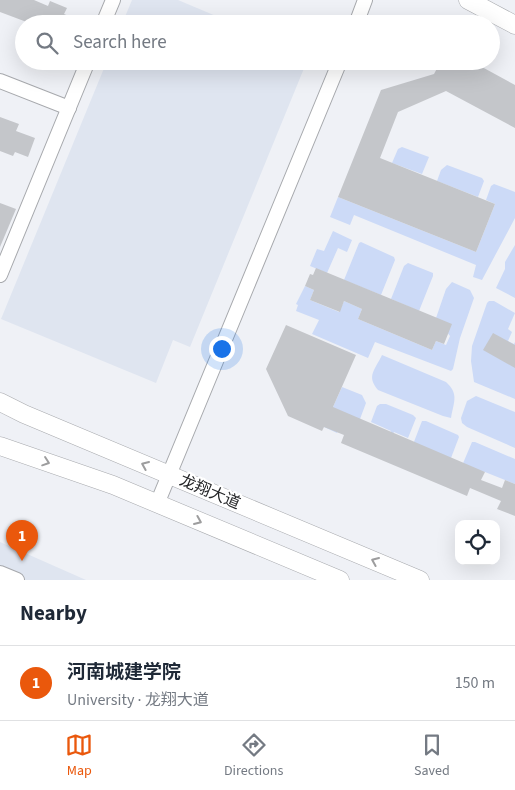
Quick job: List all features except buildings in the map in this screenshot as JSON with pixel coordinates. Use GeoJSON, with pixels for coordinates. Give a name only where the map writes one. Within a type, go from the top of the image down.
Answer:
{"type":"FeatureCollection","features":[{"type":"Feature","properties":{"kind":"main road"},"geometry":{"type":"LineString","coordinates":[[468,0],[496,15]]}},
{"type":"Feature","properties":{"kind":"main road"},"geometry":{"type":"LineString","coordinates":[[500,17],[515,25]]}},
{"type":"Feature","properties":{"kind":"main road","name":"龙翔大道"},"geometry":{"type":"LineString","coordinates":[[0,402],[24,414],[420,580]]}},
{"type":"Feature","properties":{"kind":"main road","name":"龙翔大道"},"geometry":{"type":"LineString","coordinates":[[0,446],[113,486],[340,580]]}},
{"type":"Feature","properties":{"kind":"street"},"geometry":{"type":"LineString","coordinates":[[107,15],[113,0]]}},
{"type":"Feature","properties":{"kind":"street"},"geometry":{"type":"LineString","coordinates":[[359,15],[365,0]]}},
{"type":"Feature","properties":{"kind":"street"},"geometry":{"type":"LineString","coordinates":[[0,275],[84,70]]}},
{"type":"Feature","properties":{"kind":"street"},"geometry":{"type":"LineString","coordinates":[[157,504],[336,70]]}},
{"type":"Feature","properties":{"kind":"street"},"geometry":{"type":"LineString","coordinates":[[0,81],[69,108]]}},
{"type":"Feature","properties":{"kind":"street"},"geometry":{"type":"LineString","coordinates":[[0,573],[16,580]]}},
{"type":"Feature","properties":{"kind":"shaded area"},"geometry":{"type":"Polygon","coordinates":[[[132,0],[178,0],[214,15],[126,15],[132,0]]]}},
{"type":"Feature","properties":{"kind":"shaded area"},"geometry":{"type":"Polygon","coordinates":[[[103,70],[303,70],[190,347],[173,340],[156,383],[1,319],[103,70]]]}},
{"type":"Feature","properties":{"kind":"shaded area"},"geometry":{"type":"Polygon","coordinates":[[[402,147],[429,157],[422,174],[392,163],[398,149],[402,147]]]}},
{"type":"Feature","properties":{"kind":"shaded area"},"geometry":{"type":"Polygon","coordinates":[[[447,165],[482,178],[484,181],[478,197],[437,181],[441,170],[447,165]]]}},
{"type":"Feature","properties":{"kind":"shaded area"},"geometry":{"type":"Polygon","coordinates":[[[494,184],[515,192],[515,218],[482,280],[473,277],[476,265],[354,215],[350,225],[330,217],[338,197],[476,252],[495,204],[486,200],[491,186],[494,184]]]}},
{"type":"Feature","properties":{"kind":"shaded area"},"geometry":{"type":"Polygon","coordinates":[[[333,231],[352,240],[347,252],[338,248],[327,273],[310,266],[317,249],[324,251],[333,231]]]}},
{"type":"Feature","properties":{"kind":"shaded area"},"geometry":{"type":"Polygon","coordinates":[[[361,242],[394,257],[395,260],[381,295],[344,280],[361,242]]]}},
{"type":"Feature","properties":{"kind":"shaded area"},"geometry":{"type":"Polygon","coordinates":[[[515,245],[515,298],[496,288],[505,269],[505,262],[515,245]]]}},
{"type":"Feature","properties":{"kind":"shaded area"},"geometry":{"type":"Polygon","coordinates":[[[408,263],[433,273],[419,311],[391,299],[404,266],[408,263]]]}},
{"type":"Feature","properties":{"kind":"shaded area"},"geometry":{"type":"Polygon","coordinates":[[[452,282],[470,290],[474,298],[451,371],[375,342],[368,358],[312,334],[319,320],[296,311],[298,305],[296,304],[305,286],[314,290],[310,300],[339,312],[344,301],[362,309],[358,319],[432,350],[436,341],[446,345],[450,336],[436,318],[446,289],[452,282]]]}},
{"type":"Feature","properties":{"kind":"shaded area"},"geometry":{"type":"Polygon","coordinates":[[[489,301],[494,301],[515,313],[508,329],[512,332],[508,341],[514,344],[515,342],[515,399],[474,382],[471,361],[472,346],[489,301]]]}},
{"type":"Feature","properties":{"kind":"shaded area"},"geometry":{"type":"Polygon","coordinates":[[[382,355],[446,382],[454,394],[451,418],[378,390],[374,385],[372,377],[382,355]]]}},
{"type":"Feature","properties":{"kind":"shaded area"},"geometry":{"type":"Polygon","coordinates":[[[342,387],[362,395],[366,403],[360,419],[342,421],[337,433],[324,427],[342,387]]]}},
{"type":"Feature","properties":{"kind":"shaded area"},"geometry":{"type":"Polygon","coordinates":[[[476,396],[515,412],[515,448],[462,423],[461,418],[467,401],[476,396]]]}},
{"type":"Feature","properties":{"kind":"shaded area"},"geometry":{"type":"Polygon","coordinates":[[[386,404],[416,418],[408,438],[394,432],[391,439],[388,438],[391,431],[371,422],[377,406],[386,404]]]}},
{"type":"Feature","properties":{"kind":"shaded area"},"geometry":{"type":"Polygon","coordinates":[[[422,421],[458,435],[459,437],[451,458],[412,447],[422,421]]]}},
{"type":"Feature","properties":{"kind":"shaded area"},"geometry":{"type":"Polygon","coordinates":[[[472,442],[515,459],[515,484],[485,472],[461,468],[472,442]]]}},
{"type":"Feature","properties":{"kind":"shaded area"},"geometry":{"type":"Polygon","coordinates":[[[0,542],[86,580],[0,580],[0,542]]]}},
{"type":"Feature","properties":{"kind":"place","name":"河南城建学院"},"geometry":{"type":"Point","coordinates":[22,561]}}]}
